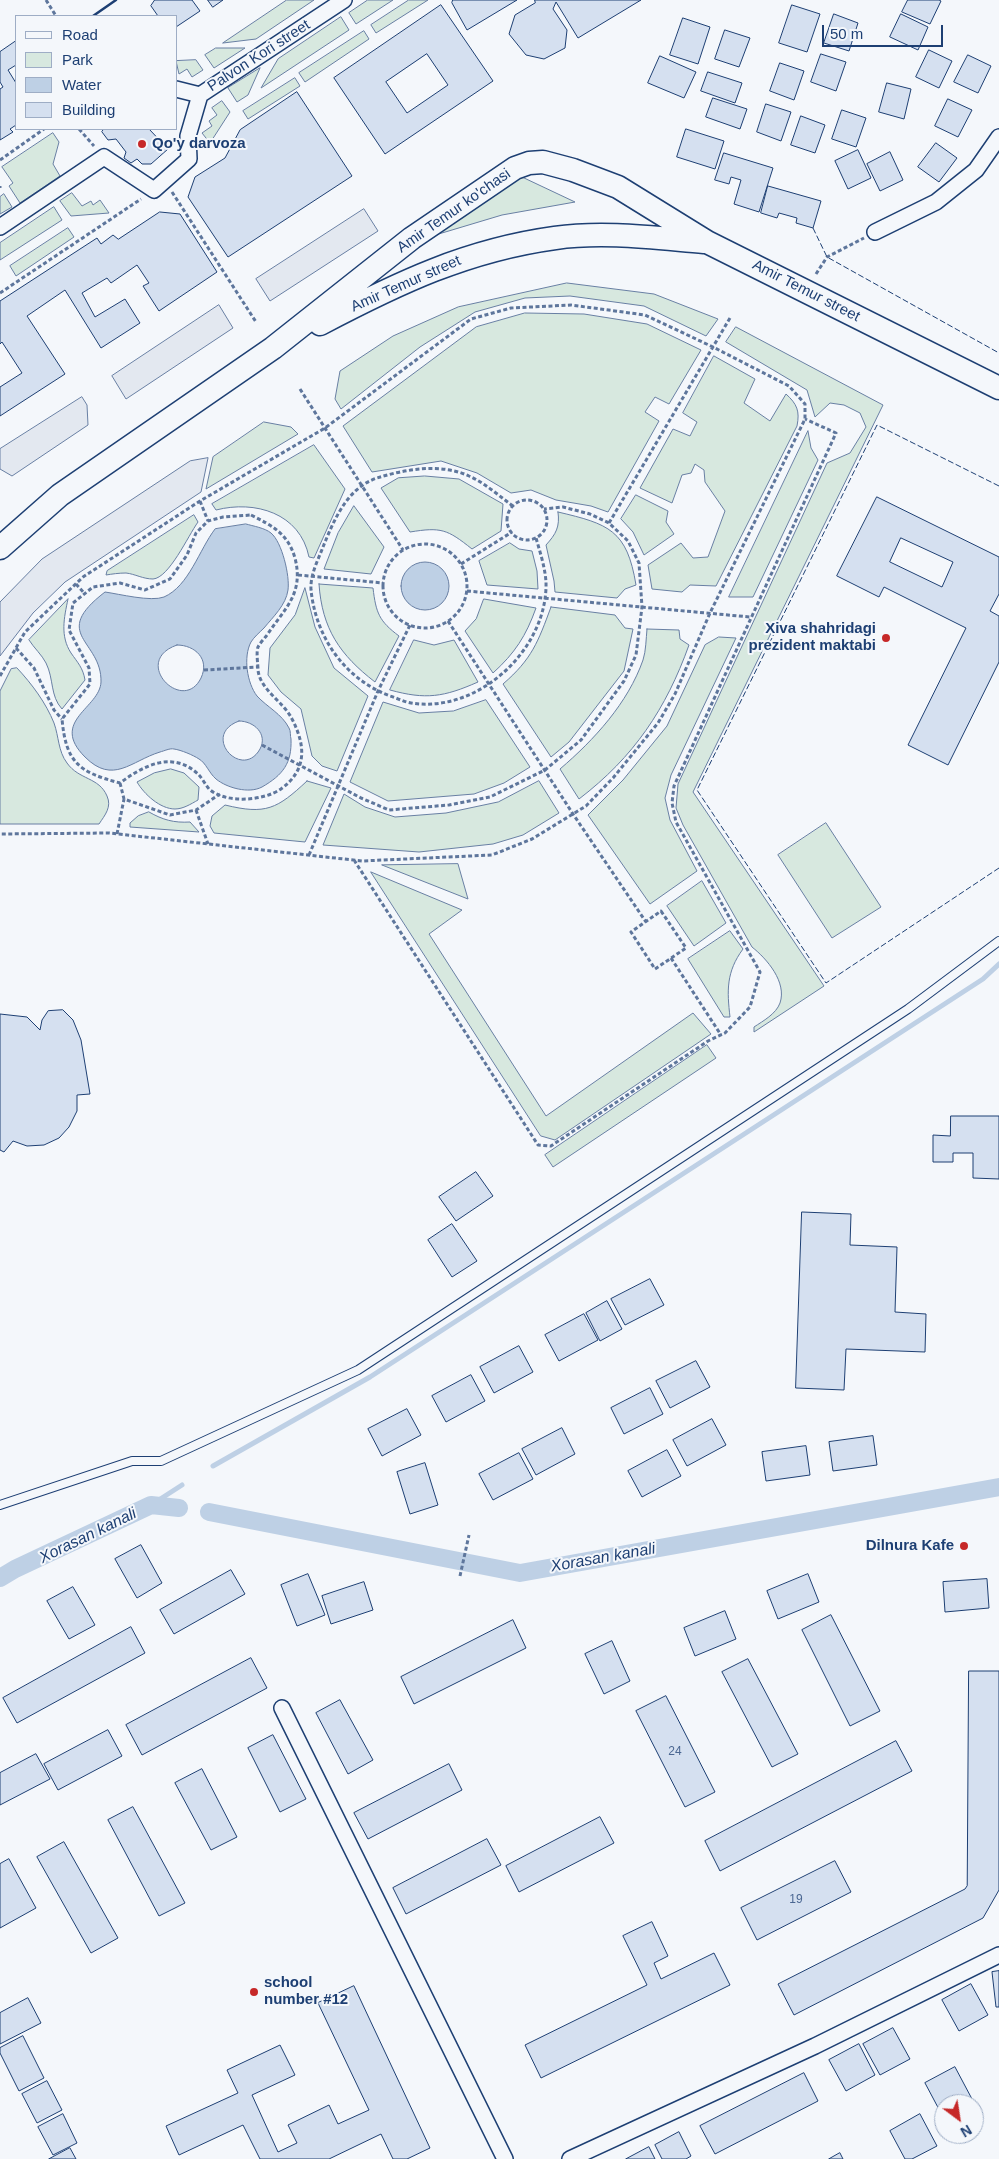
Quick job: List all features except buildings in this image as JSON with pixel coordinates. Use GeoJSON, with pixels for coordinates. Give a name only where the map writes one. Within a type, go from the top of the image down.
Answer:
{"type":"FeatureCollection","features":[{"type":"Feature","properties":{"kind":"main road","name":"Amir Temur ko'chasi"},"geometry":{"type":"LineString","coordinates":[[273,348],[412,238],[515,168],[529,163],[543,162],[559,166],[618,187],[707,242]]}},
{"type":"Feature","properties":{"kind":"main road","name":"Amir Temur street"},"geometry":{"type":"LineString","coordinates":[[0,548],[60,495],[273,348],[401,283],[442,265],[499,248],[556,238],[612,235],[707,242],[999,388]]}},
{"type":"Feature","properties":{"kind":"street","name":"Palvon Kori street"},"geometry":{"type":"LineString","coordinates":[[160,185],[189,159],[188,136],[200,95],[344,0]]}},
{"type":"Feature","properties":{"kind":"street","name":"Palvon Kori street"},"geometry":{"type":"LineString","coordinates":[[178,90],[200,95]]}},
{"type":"Feature","properties":{"kind":"street"},"geometry":{"type":"LineString","coordinates":[[875,232],[936,202],[976,170],[999,137]]}},
{"type":"Feature","properties":{"kind":"street"},"geometry":{"type":"LineString","coordinates":[[0,226],[104,157],[160,185]]}},
{"type":"Feature","properties":{"kind":"street"},"geometry":{"type":"LineString","coordinates":[[282,1708],[505,2159]]}},
{"type":"Feature","properties":{"kind":"street"},"geometry":{"type":"LineString","coordinates":[[570,2159],[815,2046],[999,1954]]}},
{"type":"Feature","properties":{"kind":"lane"},"geometry":{"type":"LineString","coordinates":[[0,1505],[132,1461],[161,1461],[358,1370],[908,1009],[999,941]]}},
{"type":"Feature","properties":{"kind":"path"},"geometry":{"type":"LineString","coordinates":[[46,0],[55,15]]}},
{"type":"Feature","properties":{"kind":"path"},"geometry":{"type":"LineString","coordinates":[[0,160],[43,130]]}},
{"type":"Feature","properties":{"kind":"path"},"geometry":{"type":"LineString","coordinates":[[79,130],[104,157]]}},
{"type":"Feature","properties":{"kind":"path"},"geometry":{"type":"LineString","coordinates":[[0,293],[160,185],[256,322]]}},
{"type":"Feature","properties":{"kind":"path"},"geometry":{"type":"LineString","coordinates":[[816,274],[827,258],[875,232]]}},
{"type":"Feature","properties":{"kind":"path"},"geometry":{"type":"LineString","coordinates":[[0,676],[25,632],[76,584],[200,501],[325,428],[470,319],[511,308],[570,305],[645,315],[789,386],[805,404],[806,419],[710,613],[675,694],[658,723],[613,778],[586,806],[532,839],[492,854],[354,860],[117,834],[0,834]]}},
{"type":"Feature","properties":{"kind":"path"},"geometry":{"type":"LineString","coordinates":[[608,523],[730,318]]}},
{"type":"Feature","properties":{"kind":"path"},"geometry":{"type":"LineString","coordinates":[[300,389],[403,550]]}},
{"type":"Feature","properties":{"kind":"path"},"geometry":{"type":"LineString","coordinates":[[354,860],[538,1145],[551,1146],[708,1041],[721,1035],[750,1007],[760,972],[676,822],[672,803],[674,786],[836,433],[806,419]]}},
{"type":"Feature","properties":{"kind":"path"},"geometry":{"type":"LineString","coordinates":[[513,506],[469,476],[438,468],[398,472],[374,479],[348,497],[327,537],[313,576],[311,589],[318,622],[332,651],[342,665],[364,684],[411,704],[443,703],[467,696],[489,684],[512,665],[531,639],[538,622],[546,582],[536,538]]}},
{"type":"Feature","properties":{"kind":"path"},"geometry":{"type":"LineString","coordinates":[[527,500],[533,501],[544,509],[547,522],[541,534],[536,538],[523,539],[512,532],[508,515],[513,506],[527,500]]}},
{"type":"Feature","properties":{"kind":"path"},"geometry":{"type":"LineString","coordinates":[[200,501],[208,521]]}},
{"type":"Feature","properties":{"kind":"path"},"geometry":{"type":"LineString","coordinates":[[262,745],[337,783],[361,798],[389,810],[449,805],[490,797],[544,770],[581,740],[624,681],[636,655],[642,607],[639,564],[628,541],[608,523],[590,514],[563,507],[544,509]]}},
{"type":"Feature","properties":{"kind":"path"},"geometry":{"type":"LineString","coordinates":[[62,719],[90,684],[89,668],[69,630],[73,603],[93,586],[120,583],[145,590],[170,579],[187,555],[196,533],[208,521],[223,517],[252,515],[277,528],[291,545],[298,575],[297,590],[257,648],[258,673],[271,694],[292,718],[301,744],[302,765],[280,790],[256,799],[235,799],[210,790],[197,774],[181,763],[158,762],[138,769],[120,783]]}},
{"type":"Feature","properties":{"kind":"path"},"geometry":{"type":"LineString","coordinates":[[461,564],[512,532]]}},
{"type":"Feature","properties":{"kind":"path"},"geometry":{"type":"LineString","coordinates":[[417,544],[431,544],[445,548],[457,557],[461,564],[468,584],[467,592],[459,611],[448,621],[436,626],[423,628],[410,625],[398,618],[390,608],[384,596],[386,570],[393,559],[403,550],[417,544]]}},
{"type":"Feature","properties":{"kind":"path"},"geometry":{"type":"LineString","coordinates":[[298,575],[384,583]]}},
{"type":"Feature","properties":{"kind":"path"},"geometry":{"type":"LineString","coordinates":[[76,584],[84,594]]}},
{"type":"Feature","properties":{"kind":"path"},"geometry":{"type":"LineString","coordinates":[[467,592],[750,617]]}},
{"type":"Feature","properties":{"kind":"path"},"geometry":{"type":"LineString","coordinates":[[448,621],[544,770],[646,922]]}},
{"type":"Feature","properties":{"kind":"path"},"geometry":{"type":"LineString","coordinates":[[309,855],[337,783],[410,625]]}},
{"type":"Feature","properties":{"kind":"path"},"geometry":{"type":"LineString","coordinates":[[16,648],[34,668],[54,710],[62,719],[65,745],[74,762],[98,777],[120,783]]}},
{"type":"Feature","properties":{"kind":"path"},"geometry":{"type":"LineString","coordinates":[[204,670],[258,667]]}},
{"type":"Feature","properties":{"kind":"path"},"geometry":{"type":"LineString","coordinates":[[117,834],[124,799],[120,783]]}},
{"type":"Feature","properties":{"kind":"path"},"geometry":{"type":"LineString","coordinates":[[124,799],[170,815],[196,810],[220,794]]}},
{"type":"Feature","properties":{"kind":"path"},"geometry":{"type":"LineString","coordinates":[[196,810],[208,844]]}},
{"type":"Feature","properties":{"kind":"path"},"geometry":{"type":"LineString","coordinates":[[661,911],[686,948],[671,958],[655,969],[630,932],[661,911]]}},
{"type":"Feature","properties":{"kind":"path"},"geometry":{"type":"LineString","coordinates":[[671,958],[721,1035]]}},
{"type":"Feature","properties":{"kind":"path"},"geometry":{"type":"LineString","coordinates":[[460,1576],[469,1535]]}},
{"type":"Feature","properties":{"kind":"green space"},"geometry":{"type":"Polygon","coordinates":[[[287,0],[314,0],[256,39],[223,43],[287,0]]]}},
{"type":"Feature","properties":{"kind":"green space"},"geometry":{"type":"Polygon","coordinates":[[[368,0],[393,0],[356,24],[349,13],[368,0]]]}},
{"type":"Feature","properties":{"kind":"green space"},"geometry":{"type":"Polygon","coordinates":[[[409,0],[428,0],[376,33],[371,25],[409,0]]]}},
{"type":"Feature","properties":{"kind":"green space"},"geometry":{"type":"Polygon","coordinates":[[[341,17],[349,30],[261,88],[278,59],[341,17]]]}},
{"type":"Feature","properties":{"kind":"green space"},"geometry":{"type":"Polygon","coordinates":[[[364,31],[369,39],[305,82],[299,73],[364,31]]]}},
{"type":"Feature","properties":{"kind":"green space"},"geometry":{"type":"Polygon","coordinates":[[[216,48],[245,48],[214,68],[205,55],[216,48]]]}},
{"type":"Feature","properties":{"kind":"green space"},"geometry":{"type":"Polygon","coordinates":[[[196,60],[203,70],[192,77],[187,69],[179,74],[178,61],[196,60]]]}},
{"type":"Feature","properties":{"kind":"green space"},"geometry":{"type":"Polygon","coordinates":[[[260,68],[248,95],[237,102],[228,88],[260,68]]]}},
{"type":"Feature","properties":{"kind":"green space"},"geometry":{"type":"Polygon","coordinates":[[[295,78],[300,86],[248,119],[243,111],[295,78]]]}},
{"type":"Feature","properties":{"kind":"green space"},"geometry":{"type":"Polygon","coordinates":[[[222,101],[230,112],[210,143],[202,133],[212,126],[209,121],[217,115],[212,108],[222,101]]]}},
{"type":"Feature","properties":{"kind":"green space"},"geometry":{"type":"Polygon","coordinates":[[[53,133],[59,142],[53,164],[60,176],[20,203],[9,186],[13,183],[2,167],[53,133]]]}},
{"type":"Feature","properties":{"kind":"green space"},"geometry":{"type":"Polygon","coordinates":[[[522,177],[575,202],[502,215],[432,236],[522,177]]]}},
{"type":"Feature","properties":{"kind":"green space"},"geometry":{"type":"Polygon","coordinates":[[[72,193],[82,206],[91,201],[93,205],[100,200],[109,213],[71,216],[60,201],[72,193]]]}},
{"type":"Feature","properties":{"kind":"green space"},"geometry":{"type":"Polygon","coordinates":[[[4,194],[12,207],[0,214],[0,197],[4,194]]]}},
{"type":"Feature","properties":{"kind":"green space"},"geometry":{"type":"Polygon","coordinates":[[[54,207],[62,220],[0,260],[0,243],[54,207]]]}},
{"type":"Feature","properties":{"kind":"green space"},"geometry":{"type":"Polygon","coordinates":[[[68,228],[74,237],[16,276],[10,266],[68,228]]]}},
{"type":"Feature","properties":{"kind":"green space"},"geometry":{"type":"Polygon","coordinates":[[[567,283],[654,294],[718,319],[706,336],[644,306],[570,296],[525,298],[475,312],[420,347],[341,409],[335,399],[340,371],[393,336],[458,307],[567,283]]]}},
{"type":"Feature","properties":{"kind":"green space"},"geometry":{"type":"Polygon","coordinates":[[[525,313],[584,314],[647,324],[701,350],[669,404],[655,397],[645,412],[659,421],[608,512],[591,506],[556,500],[531,490],[511,493],[477,473],[441,461],[372,472],[343,426],[476,327],[525,313]]]}},
{"type":"Feature","properties":{"kind":"green space"},"geometry":{"type":"Polygon","coordinates":[[[736,327],[883,405],[693,792],[824,986],[754,1032],[754,1027],[776,1011],[780,1003],[781,987],[769,964],[752,947],[683,825],[676,808],[678,784],[827,463],[850,453],[866,427],[860,413],[844,405],[830,403],[815,417],[807,390],[726,342],[736,327]]]}},
{"type":"Feature","properties":{"kind":"green space"},"geometry":{"type":"Polygon","coordinates":[[[714,356],[755,379],[744,403],[770,421],[786,394],[797,408],[797,426],[716,586],[690,585],[682,592],[652,589],[648,565],[681,543],[693,558],[708,557],[725,511],[705,482],[704,470],[695,464],[691,473],[682,475],[672,503],[640,488],[673,429],[690,436],[697,422],[683,413],[714,356]]]}},
{"type":"Feature","properties":{"kind":"green space"},"geometry":{"type":"Polygon","coordinates":[[[264,422],[291,427],[298,434],[206,489],[213,457],[264,422]]]}},
{"type":"Feature","properties":{"kind":"green space"},"geometry":{"type":"Polygon","coordinates":[[[808,431],[811,448],[818,460],[753,597],[729,597],[808,431]]]}},
{"type":"Feature","properties":{"kind":"green space"},"geometry":{"type":"Polygon","coordinates":[[[314,445],[345,489],[314,558],[309,557],[304,542],[296,530],[286,520],[274,513],[246,507],[216,510],[212,504],[314,445]]]}},
{"type":"Feature","properties":{"kind":"green space"},"geometry":{"type":"Polygon","coordinates":[[[425,476],[459,479],[503,504],[501,531],[472,549],[456,537],[443,531],[410,532],[381,488],[398,478],[425,476]]]}},
{"type":"Feature","properties":{"kind":"green space"},"geometry":{"type":"Polygon","coordinates":[[[636,495],[668,511],[666,522],[674,534],[644,555],[633,532],[621,519],[636,495]]]}},
{"type":"Feature","properties":{"kind":"green space"},"geometry":{"type":"Polygon","coordinates":[[[354,506],[384,547],[371,574],[324,569],[338,533],[354,506]]]}},
{"type":"Feature","properties":{"kind":"green space"},"geometry":{"type":"Polygon","coordinates":[[[558,512],[590,521],[613,532],[627,552],[636,585],[625,589],[617,598],[555,592],[546,545],[556,530],[558,512]]]}},
{"type":"Feature","properties":{"kind":"green space"},"geometry":{"type":"Polygon","coordinates":[[[194,515],[198,522],[172,564],[159,577],[149,579],[126,573],[106,575],[107,571],[194,515]]]}},
{"type":"Feature","properties":{"kind":"green space"},"geometry":{"type":"Polygon","coordinates":[[[510,543],[519,549],[532,551],[537,571],[538,589],[487,585],[479,561],[510,543]]]}},
{"type":"Feature","properties":{"kind":"green space"},"geometry":{"type":"Polygon","coordinates":[[[319,584],[373,588],[380,616],[387,626],[399,636],[375,682],[352,662],[335,640],[324,614],[319,584]]]}},
{"type":"Feature","properties":{"kind":"green space"},"geometry":{"type":"Polygon","coordinates":[[[305,588],[315,627],[334,668],[368,696],[337,771],[322,766],[312,756],[301,709],[281,692],[268,675],[270,648],[295,615],[305,588]]]}},
{"type":"Feature","properties":{"kind":"green space"},"geometry":{"type":"Polygon","coordinates":[[[68,599],[64,620],[65,640],[82,669],[85,680],[62,709],[56,699],[46,663],[29,640],[68,599]]]}},
{"type":"Feature","properties":{"kind":"green space"},"geometry":{"type":"Polygon","coordinates":[[[484,599],[536,608],[519,644],[493,673],[465,631],[476,619],[484,599]]]}},
{"type":"Feature","properties":{"kind":"green space"},"geometry":{"type":"Polygon","coordinates":[[[551,607],[615,615],[625,628],[633,629],[624,671],[569,742],[551,757],[503,684],[528,658],[551,607]]]}},
{"type":"Feature","properties":{"kind":"green space"},"geometry":{"type":"Polygon","coordinates":[[[647,629],[679,630],[680,639],[689,645],[680,668],[659,711],[632,749],[599,783],[579,799],[560,769],[585,746],[619,706],[637,676],[643,660],[647,629]]]}},
{"type":"Feature","properties":{"kind":"green space"},"geometry":{"type":"Polygon","coordinates":[[[719,637],[736,638],[671,775],[665,798],[670,820],[697,871],[650,904],[588,815],[623,780],[667,726],[705,645],[719,637]]]}},
{"type":"Feature","properties":{"kind":"green space"},"geometry":{"type":"Polygon","coordinates":[[[414,640],[434,645],[454,640],[478,682],[445,694],[425,696],[390,690],[414,640]]]}},
{"type":"Feature","properties":{"kind":"green space"},"geometry":{"type":"Polygon","coordinates":[[[17,668],[47,708],[54,723],[62,754],[67,763],[77,773],[99,785],[107,796],[109,804],[99,824],[0,824],[0,691],[11,669],[17,668]]]}},
{"type":"Feature","properties":{"kind":"green space"},"geometry":{"type":"Polygon","coordinates":[[[486,700],[530,767],[504,783],[474,794],[388,801],[350,782],[383,702],[419,713],[453,711],[486,700]]]}},
{"type":"Feature","properties":{"kind":"green space"},"geometry":{"type":"Polygon","coordinates":[[[171,769],[184,773],[199,787],[198,800],[181,808],[169,808],[153,800],[137,782],[154,773],[171,769]]]}},
{"type":"Feature","properties":{"kind":"green space"},"geometry":{"type":"Polygon","coordinates":[[[307,781],[331,788],[305,842],[214,833],[210,826],[212,816],[225,805],[251,809],[270,807],[279,804],[307,781]]]}},
{"type":"Feature","properties":{"kind":"green space"},"geometry":{"type":"Polygon","coordinates":[[[539,781],[559,813],[523,835],[493,844],[419,852],[323,845],[344,794],[365,807],[395,817],[446,813],[498,802],[539,781]]]}},
{"type":"Feature","properties":{"kind":"green space"},"geometry":{"type":"Polygon","coordinates":[[[149,812],[169,820],[190,822],[199,832],[130,827],[130,823],[138,816],[149,812]]]}},
{"type":"Feature","properties":{"kind":"green space"},"geometry":{"type":"Polygon","coordinates":[[[826,823],[881,907],[832,938],[778,855],[826,823]]]}},
{"type":"Feature","properties":{"kind":"green space"},"geometry":{"type":"Polygon","coordinates":[[[458,864],[468,899],[382,865],[458,864]]]}},
{"type":"Feature","properties":{"kind":"green space"},"geometry":{"type":"Polygon","coordinates":[[[371,872],[462,910],[429,934],[546,1116],[693,1013],[711,1034],[555,1140],[541,1136],[371,872]]]}},
{"type":"Feature","properties":{"kind":"green space"},"geometry":{"type":"Polygon","coordinates":[[[702,881],[726,923],[694,946],[667,906],[702,881]]]}},
{"type":"Feature","properties":{"kind":"green space"},"geometry":{"type":"Polygon","coordinates":[[[730,931],[743,949],[733,966],[729,982],[730,1017],[724,1017],[688,959],[730,931]]]}},
{"type":"Feature","properties":{"kind":"green space"},"geometry":{"type":"Polygon","coordinates":[[[707,1045],[716,1058],[553,1167],[545,1155],[707,1045]]]}},
{"type":"Feature","properties":{"kind":"shaded area"},"geometry":{"type":"Polygon","coordinates":[[[364,209],[378,231],[270,301],[256,279],[364,209]]]}},
{"type":"Feature","properties":{"kind":"shaded area"},"geometry":{"type":"Polygon","coordinates":[[[219,305],[233,328],[126,399],[112,376],[219,305]]]}},
{"type":"Feature","properties":{"kind":"shaded area"},"geometry":{"type":"Polygon","coordinates":[[[82,397],[87,405],[88,425],[12,476],[0,469],[0,449],[82,397]]]}},
{"type":"Feature","properties":{"kind":"shaded area"},"geometry":{"type":"Polygon","coordinates":[[[208,458],[201,492],[65,582],[33,613],[0,656],[0,602],[42,559],[190,461],[208,458]]]}},
{"type":"Feature","properties":{"kind":"water"},"geometry":{"type":"Polygon","coordinates":[[[246,524],[259,527],[275,537],[282,551],[288,584],[287,595],[279,610],[251,642],[247,655],[247,670],[257,696],[290,729],[290,755],[285,768],[276,778],[262,787],[245,790],[221,782],[214,777],[199,759],[174,749],[160,752],[131,765],[113,770],[95,765],[75,745],[72,734],[74,724],[99,691],[101,682],[99,668],[79,628],[81,618],[89,606],[105,592],[151,599],[164,597],[173,592],[193,567],[215,529],[246,524]],[[177,645],[164,653],[158,662],[159,672],[173,688],[183,691],[193,688],[201,678],[204,665],[195,650],[190,647],[177,645]],[[239,721],[228,728],[223,736],[224,744],[228,752],[235,758],[244,760],[252,758],[260,749],[262,738],[258,729],[250,723],[239,721]]]}},
{"type":"Feature","properties":{"kind":"water"},"geometry":{"type":"Polygon","coordinates":[[[420,562],[430,562],[439,566],[445,572],[448,577],[448,595],[439,606],[430,610],[420,610],[411,606],[405,600],[401,591],[401,581],[405,572],[411,566],[420,562]]]}},
{"type":"Feature","properties":{"kind":"waterway"},"geometry":{"type":"LineString","coordinates":[[213,1466],[370,1377],[983,979],[999,964]]}},
{"type":"Feature","properties":{"kind":"waterway"},"geometry":{"type":"LineString","coordinates":[[151,1505],[182,1485]]}},
{"type":"Feature","properties":{"kind":"waterway","name":"Xorasan kanali"},"geometry":{"type":"LineString","coordinates":[[209,1512],[520,1573],[999,1487]]}},
{"type":"Feature","properties":{"kind":"waterway","name":"Xorasan kanali"},"geometry":{"type":"LineString","coordinates":[[0,1578],[15,1569],[151,1505],[179,1508]]}},
{"type":"Feature","properties":{"kind":"fence"},"geometry":{"type":"LineString","coordinates":[[813,228],[827,257],[999,353]]}},
{"type":"Feature","properties":{"kind":"fence"},"geometry":{"type":"LineString","coordinates":[[999,486],[877,425],[697,790],[826,983],[999,868]]}},
{"type":"Feature","properties":{"kind":"wall"},"geometry":{"type":"LineString","coordinates":[[94,15],[116,0]]}},
{"type":"Feature","properties":{"kind":"place","name":"Qo'y darvoza"},"geometry":{"type":"Point","coordinates":[142,144]}},
{"type":"Feature","properties":{"kind":"place","name":"Xiva shahridagi prezident maktabi"},"geometry":{"type":"Point","coordinates":[886,638]}},
{"type":"Feature","properties":{"kind":"place","name":"Dilnura Kafe"},"geometry":{"type":"Point","coordinates":[964,1546]}},
{"type":"Feature","properties":{"kind":"place","name":"school number #12"},"geometry":{"type":"Point","coordinates":[254,1992]}}]}
